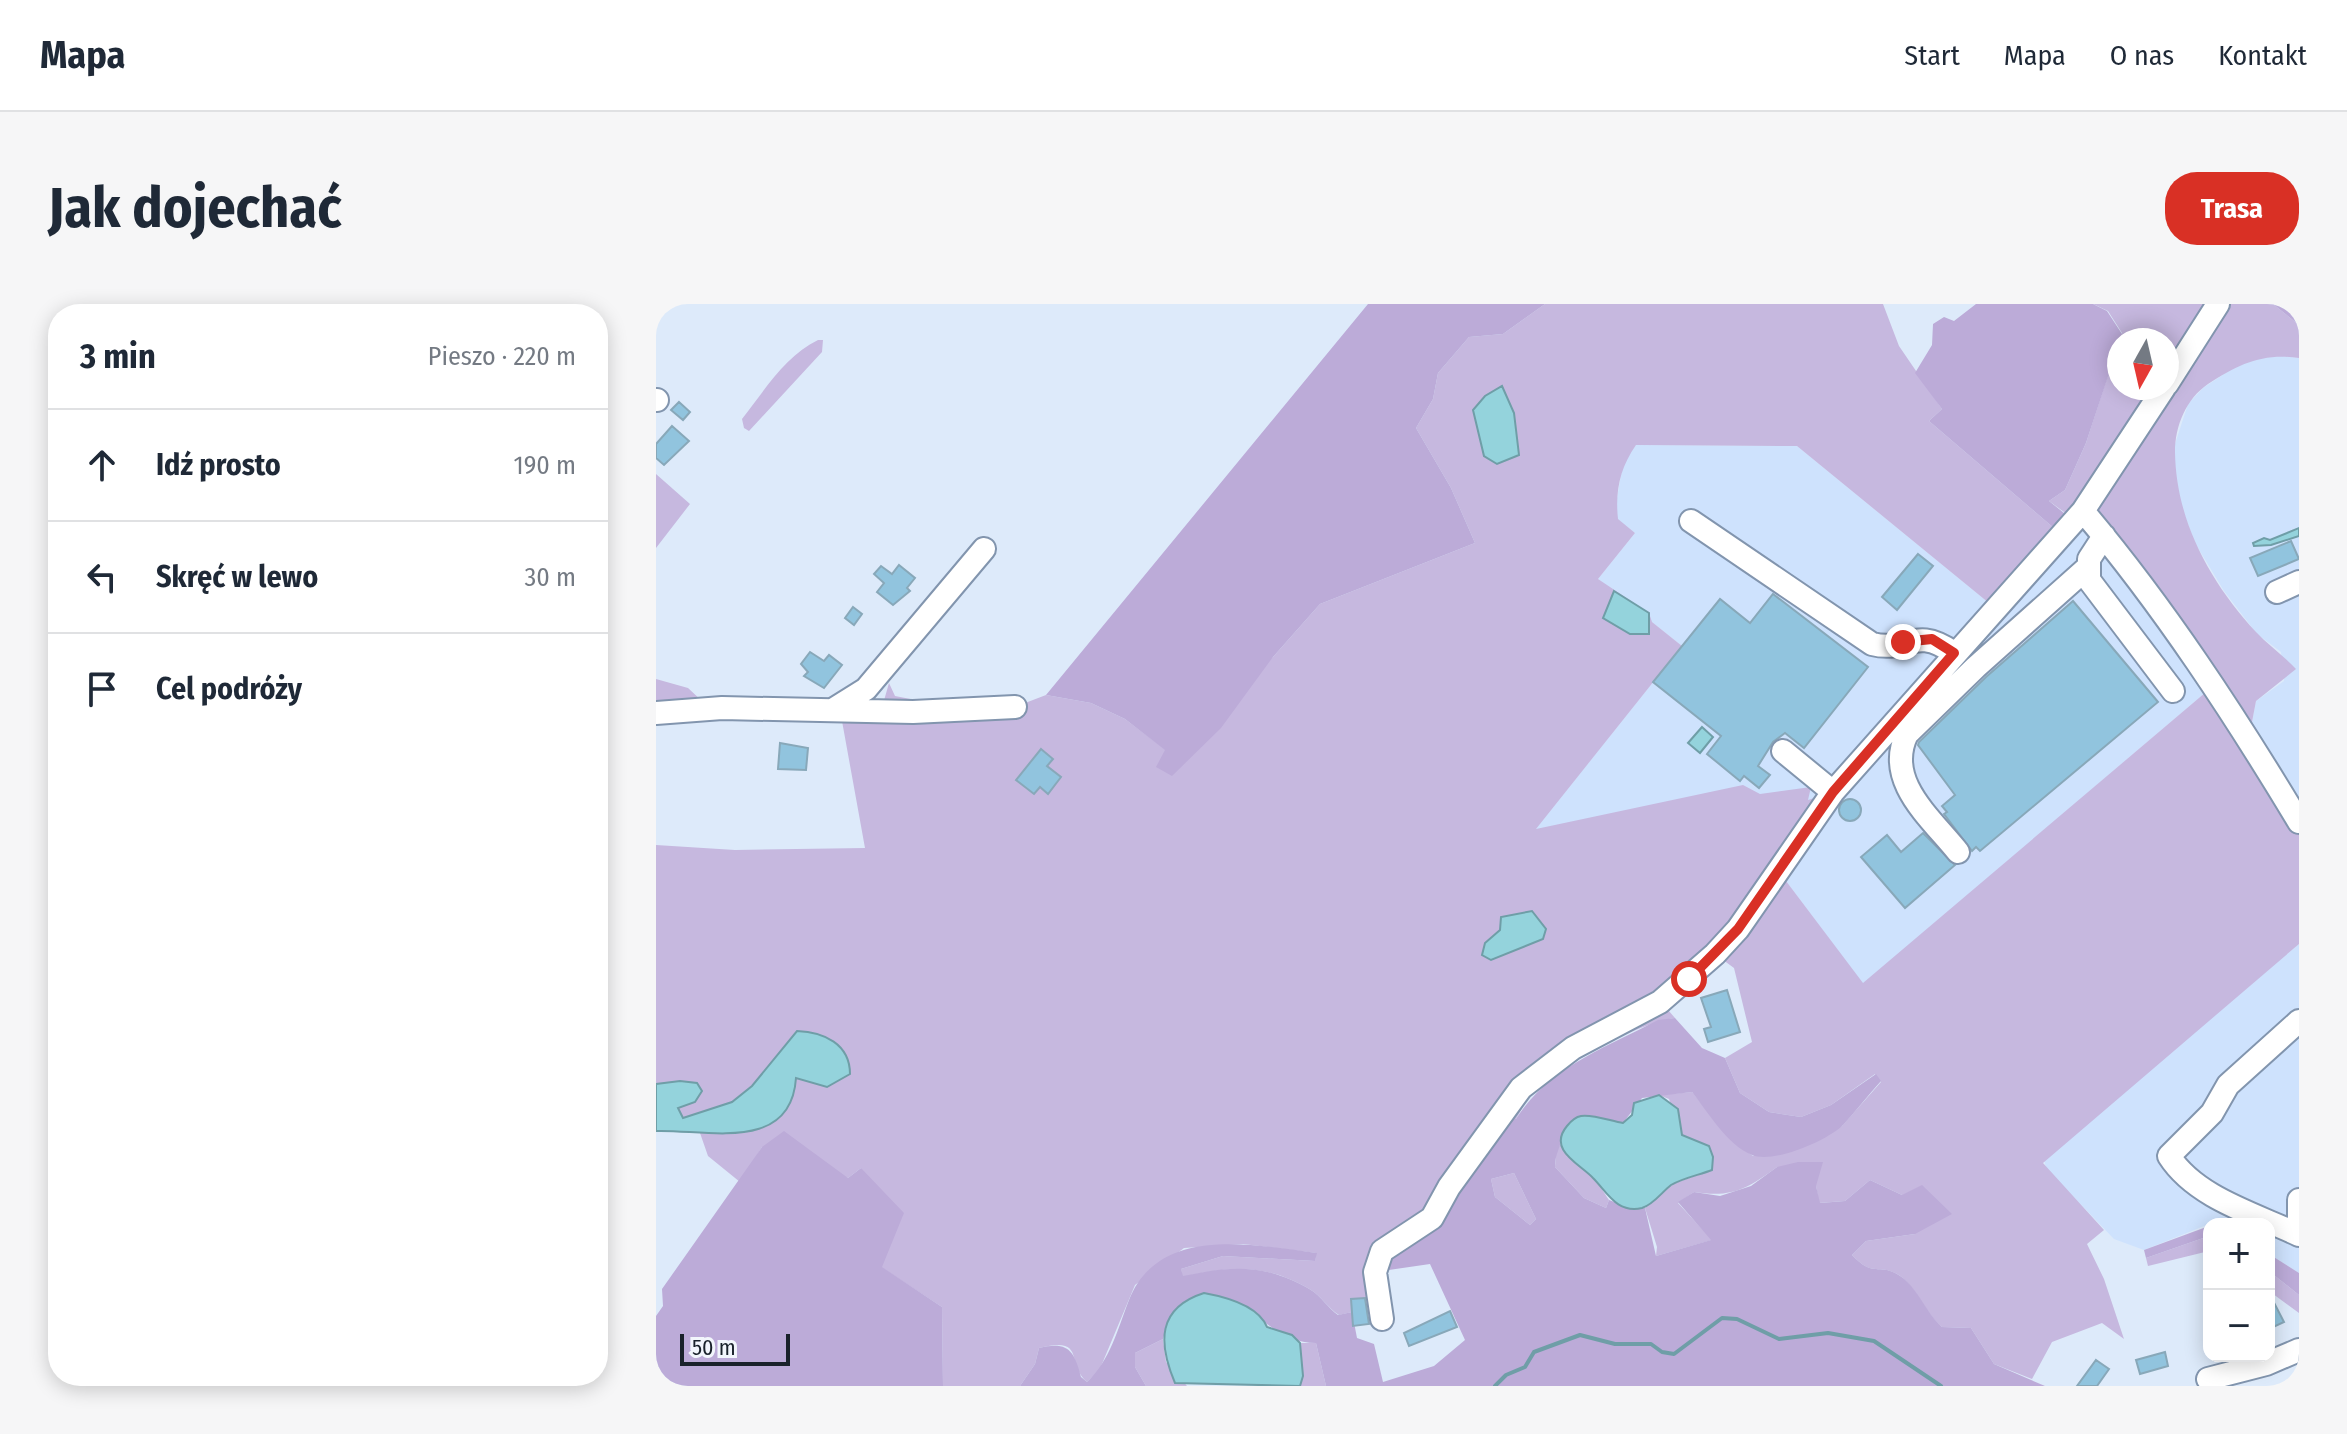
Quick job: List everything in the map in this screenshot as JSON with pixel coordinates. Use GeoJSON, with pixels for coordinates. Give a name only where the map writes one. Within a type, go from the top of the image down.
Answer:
{"type":"FeatureCollection","features":[{"type":"Feature","properties":{"kind":"lane"},"geometry":{"type":"LineString","coordinates":[[2179,366],[2218,304]]}},
{"type":"Feature","properties":{"kind":"lane"},"geometry":{"type":"LineString","coordinates":[[1382,1319],[1375,1272],[1382,1251],[1432,1218],[1449,1187],[1521,1088],[1573,1048],[1640,1015],[1689,979],[1738,929],[1833,792],[2083,511],[2157,400]]}},
{"type":"Feature","properties":{"kind":"lane"},"geometry":{"type":"LineString","coordinates":[[2083,511],[2240,728],[2299,822]]}},
{"type":"Feature","properties":{"kind":"lane"},"geometry":{"type":"LineString","coordinates":[[1691,521],[1872,644],[1886,646],[1929,638],[1954,653]]}},
{"type":"Feature","properties":{"kind":"lane"},"geometry":{"type":"LineString","coordinates":[[1958,852],[1903,781],[1899,766],[1907,734],[1976,667],[2087,568],[2104,536]]}},
{"type":"Feature","properties":{"kind":"lane"},"geometry":{"type":"LineString","coordinates":[[829,710],[842,706],[866,689],[984,549]]}},
{"type":"Feature","properties":{"kind":"lane"},"geometry":{"type":"LineString","coordinates":[[2087,568],[2096,591],[2173,691]]}},
{"type":"Feature","properties":{"kind":"lane"},"geometry":{"type":"LineString","coordinates":[[2277,592],[2299,582]]}},
{"type":"Feature","properties":{"kind":"lane"},"geometry":{"type":"LineString","coordinates":[[656,713],[722,708],[913,712],[1015,707]]}},
{"type":"Feature","properties":{"kind":"lane"},"geometry":{"type":"LineString","coordinates":[[1783,751],[1833,792]]}},
{"type":"Feature","properties":{"kind":"lane"},"geometry":{"type":"LineString","coordinates":[[2299,1021],[2228,1085],[2212,1113],[2169,1156],[2181,1174],[2197,1186],[2299,1235]]}},
{"type":"Feature","properties":{"kind":"lane"},"geometry":{"type":"LineString","coordinates":[[2299,1200],[2299,1220]]}},
{"type":"Feature","properties":{"kind":"lane"},"geometry":{"type":"LineString","coordinates":[[2208,1379],[2266,1364],[2299,1350]]}},
{"type":"Feature","properties":{"kind":"shaded area"},"geometry":{"type":"Polygon","coordinates":[[[1368,304],[1545,304],[1503,334],[1469,337],[1438,373],[1433,399],[1416,428],[1451,488],[1475,543],[1320,604],[1273,657],[1221,728],[1172,776],[1156,767],[1165,750],[1125,719],[1091,703],[1046,695],[1368,304]]]}},
{"type":"Feature","properties":{"kind":"shaded area"},"geometry":{"type":"Polygon","coordinates":[[[1545,304],[1883,304],[1899,346],[1942,409],[1929,421],[2062,535],[1995,608],[1797,446],[1636,445],[1622,471],[1617,499],[1618,519],[1635,533],[1598,579],[1649,613],[1652,622],[1682,646],[1536,829],[1743,785],[1760,794],[1811,787],[1808,800],[1833,792],[1783,877],[1863,983],[2206,692],[2117,551],[2049,501],[2065,490],[2086,443],[2107,378],[2107,400],[2179,400],[2179,328],[2119,328],[2108,311],[2093,304],[2273,304],[2299,325],[2299,358],[2274,357],[2251,362],[2200,390],[2183,414],[2175,452],[2177,477],[2189,526],[2210,571],[2239,613],[2296,669],[2256,701],[2252,722],[2299,801],[2299,944],[2043,1163],[2104,1230],[2087,1244],[2104,1279],[2124,1339],[2102,1323],[2052,1342],[2032,1379],[1994,1364],[1971,1328],[1942,1327],[1915,1291],[1897,1274],[1865,1266],[1852,1255],[1866,1241],[1915,1234],[1902,1195],[1870,1180],[1845,1201],[1819,1203],[1816,1186],[1777,1167],[1757,1181],[1729,1193],[1694,1192],[1678,1203],[1712,1240],[1656,1256],[1657,1247],[1645,1208],[1673,1184],[1711,1170],[1700,1142],[1681,1135],[1669,1099],[1659,1095],[1692,1092],[1732,1140],[1753,1156],[1842,1126],[1881,1082],[1875,1074],[1831,1105],[1801,1117],[1769,1112],[1740,1093],[1725,1058],[1752,1042],[1734,968],[1715,954],[1661,1002],[1675,1018],[1641,1028],[1600,1047],[1533,1093],[1516,1119],[1375,1272],[1364,1275],[1367,1298],[1351,1299],[1352,1312],[1339,1315],[1311,1290],[1263,1271],[1233,1269],[1182,1277],[1181,1269],[1223,1256],[1315,1261],[1316,1253],[1243,1244],[1184,1248],[1135,1285],[1099,1371],[1087,1382],[1069,1348],[1054,1345],[1039,1348],[1035,1364],[1020,1386],[943,1386],[942,1307],[881,1267],[861,1168],[848,1178],[762,1147],[740,1182],[708,1156],[700,1133],[656,1131],[656,845],[735,850],[865,848],[840,710],[881,711],[889,683],[895,696],[926,702],[1015,707],[1046,695],[1091,703],[1125,719],[1166,750],[1273,657],[1320,604],[1475,543],[1451,488],[1416,428],[1433,399],[1438,373],[1469,337],[1503,334],[1545,304]]]}},
{"type":"Feature","properties":{"kind":"shaded area"},"geometry":{"type":"Polygon","coordinates":[[[1976,304],[2093,304],[2107,311],[2118,328],[2107,328],[2107,379],[2086,443],[2065,490],[2049,501],[2074,521],[2062,535],[1929,421],[1942,409],[1915,373],[1932,345],[1933,324],[1944,317],[1954,321],[1976,304]]]}},
{"type":"Feature","properties":{"kind":"shaded area"},"geometry":{"type":"Polygon","coordinates":[[[2273,304],[2299,304],[2299,325],[2273,304]]]}},
{"type":"Feature","properties":{"kind":"shaded area"},"geometry":{"type":"Polygon","coordinates":[[[818,340],[823,340],[822,352],[749,431],[744,428],[742,419],[776,375],[796,355],[818,340]]]}},
{"type":"Feature","properties":{"kind":"shaded area"},"geometry":{"type":"Polygon","coordinates":[[[2259,357],[2299,358],[2299,801],[2252,722],[2256,701],[2284,681],[2281,652],[2257,634],[2224,591],[2195,543],[2180,503],[2175,478],[2175,444],[2188,404],[2203,388],[2233,368],[2259,357]]]}},
{"type":"Feature","properties":{"kind":"shaded area"},"geometry":{"type":"Polygon","coordinates":[[[1502,386],[1514,413],[1519,455],[1497,464],[1484,456],[1473,410],[1485,396],[1502,386]]]}},
{"type":"Feature","properties":{"kind":"shaded area"},"geometry":{"type":"Polygon","coordinates":[[[1636,445],[1797,446],[1995,608],[2083,511],[2206,692],[1863,984],[1783,877],[1810,788],[1535,830],[1682,646],[1598,579],[1635,533],[1617,519],[1616,504],[1623,463],[1636,445]]]}},
{"type":"Feature","properties":{"kind":"shaded area"},"geometry":{"type":"Polygon","coordinates":[[[656,474],[690,504],[656,548],[656,474]]]}},
{"type":"Feature","properties":{"kind":"shaded area"},"geometry":{"type":"Polygon","coordinates":[[[2299,528],[2299,536],[2271,545],[2254,546],[2253,543],[2264,538],[2270,540],[2299,528]]]}},
{"type":"Feature","properties":{"kind":"shaded area"},"geometry":{"type":"Polygon","coordinates":[[[1614,591],[1649,613],[1649,634],[1630,634],[1603,618],[1614,591]]]}},
{"type":"Feature","properties":{"kind":"shaded area"},"geometry":{"type":"Polygon","coordinates":[[[656,679],[688,688],[703,702],[656,713],[656,679]]]}},
{"type":"Feature","properties":{"kind":"shaded area"},"geometry":{"type":"Polygon","coordinates":[[[1702,727],[1713,737],[1700,753],[1688,743],[1702,727]]]}},
{"type":"Feature","properties":{"kind":"shaded area"},"geometry":{"type":"Polygon","coordinates":[[[1532,911],[1546,929],[1543,939],[1491,960],[1482,955],[1485,943],[1500,930],[1501,917],[1532,911]]]}},
{"type":"Feature","properties":{"kind":"shaded area"},"geometry":{"type":"Polygon","coordinates":[[[2299,944],[2299,1273],[2275,1258],[2275,1218],[2203,1218],[2203,1226],[2144,1250],[2114,1239],[2046,1168],[2044,1159],[2299,944]]]}},
{"type":"Feature","properties":{"kind":"shaded area"},"geometry":{"type":"Polygon","coordinates":[[[1675,1018],[1702,1048],[1725,1058],[1740,1093],[1769,1112],[1801,1117],[1831,1105],[1876,1074],[1881,1081],[1837,1130],[1801,1149],[1774,1156],[1752,1155],[1734,1144],[1692,1092],[1642,1098],[1623,1123],[1584,1116],[1577,1118],[1566,1130],[1555,1167],[1584,1198],[1606,1208],[1609,1200],[1631,1208],[1645,1208],[1656,1256],[1711,1240],[1678,1202],[1694,1192],[1720,1196],[1751,1186],[1777,1167],[1798,1162],[1823,1162],[1816,1186],[1820,1203],[1845,1201],[1870,1180],[1902,1195],[1922,1185],[1952,1214],[1915,1234],[1866,1241],[1852,1255],[1866,1266],[1890,1271],[1904,1279],[1942,1327],[1971,1328],[1994,1364],[2045,1386],[1326,1386],[1316,1343],[1303,1342],[1281,1333],[1228,1298],[1169,1319],[1163,1339],[1135,1353],[1135,1367],[1146,1386],[1020,1386],[1035,1364],[1039,1348],[1049,1346],[1068,1350],[1076,1360],[1081,1377],[1087,1382],[1102,1364],[1129,1300],[1143,1276],[1162,1259],[1211,1245],[1265,1246],[1317,1253],[1315,1261],[1223,1256],[1181,1269],[1183,1276],[1233,1269],[1263,1271],[1311,1290],[1338,1315],[1352,1312],[1357,1338],[1374,1344],[1383,1382],[1434,1366],[1465,1340],[1430,1264],[1375,1272],[1499,1115],[1516,1119],[1529,1101],[1561,1072],[1658,1020],[1675,1018]],[[1514,1173],[1491,1179],[1495,1197],[1530,1225],[1536,1219],[1514,1173]]]}},
{"type":"Feature","properties":{"kind":"shaded area"},"geometry":{"type":"Polygon","coordinates":[[[797,1031],[817,1034],[834,1042],[846,1055],[850,1074],[827,1087],[796,1078],[791,1102],[779,1118],[762,1128],[721,1133],[656,1131],[656,1084],[680,1081],[697,1083],[702,1091],[695,1102],[678,1108],[683,1118],[732,1102],[752,1086],[797,1031]]]}},
{"type":"Feature","properties":{"kind":"shaded area"},"geometry":{"type":"Polygon","coordinates":[[[1659,1095],[1678,1109],[1682,1135],[1709,1146],[1713,1157],[1712,1170],[1671,1185],[1642,1208],[1626,1208],[1613,1200],[1568,1156],[1561,1142],[1562,1135],[1572,1121],[1581,1116],[1623,1123],[1632,1115],[1634,1103],[1659,1095]]]}},
{"type":"Feature","properties":{"kind":"shaded area"},"geometry":{"type":"Polygon","coordinates":[[[784,1131],[848,1178],[861,1168],[904,1213],[882,1267],[942,1307],[943,1386],[656,1386],[656,1316],[663,1306],[662,1289],[762,1147],[784,1131]]]}},
{"type":"Feature","properties":{"kind":"shaded area"},"geometry":{"type":"Polygon","coordinates":[[[1561,1144],[1572,1160],[1597,1182],[1609,1200],[1606,1208],[1584,1198],[1555,1167],[1556,1150],[1561,1144]]]}},
{"type":"Feature","properties":{"kind":"shaded area"},"geometry":{"type":"Polygon","coordinates":[[[1514,1173],[1536,1219],[1530,1225],[1495,1197],[1491,1179],[1514,1173]]]}},
{"type":"Feature","properties":{"kind":"shaded area"},"geometry":{"type":"Polygon","coordinates":[[[2203,1228],[2203,1238],[2146,1258],[2144,1250],[2203,1228]]]}},
{"type":"Feature","properties":{"kind":"shaded area"},"geometry":{"type":"Polygon","coordinates":[[[2203,1238],[2203,1252],[2148,1266],[2146,1258],[2203,1238]]]}},
{"type":"Feature","properties":{"kind":"shaded area"},"geometry":{"type":"Polygon","coordinates":[[[2275,1258],[2299,1273],[2299,1295],[2275,1276],[2275,1258]]]}},
{"type":"Feature","properties":{"kind":"shaded area"},"geometry":{"type":"Polygon","coordinates":[[[2275,1276],[2299,1295],[2299,1313],[2275,1295],[2275,1276]]]}},
{"type":"Feature","properties":{"kind":"shaded area"},"geometry":{"type":"Polygon","coordinates":[[[1204,1293],[1240,1303],[1263,1319],[1267,1327],[1292,1335],[1300,1343],[1303,1376],[1300,1386],[1175,1383],[1166,1354],[1166,1329],[1177,1308],[1204,1293]]]}},
{"type":"Feature","properties":{"kind":"shaded area"},"geometry":{"type":"Polygon","coordinates":[[[1163,1339],[1166,1362],[1187,1386],[1146,1386],[1135,1367],[1135,1353],[1163,1339]]]}},
{"type":"Feature","properties":{"kind":"shaded area"},"geometry":{"type":"Polygon","coordinates":[[[1300,1343],[1316,1343],[1326,1386],[1300,1386],[1303,1376],[1300,1343]]]}},
{"type":"Feature","properties":{"kind":"building"},"geometry":{"type":"Polygon","coordinates":[[[679,402],[690,412],[683,420],[671,410],[679,402]]]}},
{"type":"Feature","properties":{"kind":"building"},"geometry":{"type":"Polygon","coordinates":[[[672,426],[689,441],[664,465],[656,458],[656,444],[672,426]]]}},
{"type":"Feature","properties":{"kind":"building"},"geometry":{"type":"Polygon","coordinates":[[[2291,541],[2299,559],[2258,576],[2250,558],[2291,541]]]}},
{"type":"Feature","properties":{"kind":"building"},"geometry":{"type":"Polygon","coordinates":[[[1918,554],[1933,566],[1897,610],[1882,597],[1918,554]]]}},
{"type":"Feature","properties":{"kind":"building"},"geometry":{"type":"Polygon","coordinates":[[[899,565],[915,578],[907,588],[910,591],[893,605],[877,592],[884,583],[874,574],[881,566],[892,574],[899,565]]]}},
{"type":"Feature","properties":{"kind":"building"},"geometry":{"type":"Polygon","coordinates":[[[1773,594],[1868,667],[1804,748],[1785,733],[1773,742],[1758,766],[1770,775],[1759,788],[1744,776],[1740,781],[1707,754],[1721,736],[1653,682],[1720,599],[1750,623],[1773,594]]]}},
{"type":"Feature","properties":{"kind":"building"},"geometry":{"type":"Polygon","coordinates":[[[2073,601],[2158,702],[1980,851],[1976,847],[1972,851],[1944,814],[1947,812],[1942,806],[1955,795],[1918,745],[1919,742],[1986,677],[2073,601]]]}},
{"type":"Feature","properties":{"kind":"building"},"geometry":{"type":"Polygon","coordinates":[[[853,607],[862,614],[854,625],[845,618],[853,607]]]}},
{"type":"Feature","properties":{"kind":"building"},"geometry":{"type":"Polygon","coordinates":[[[810,652],[824,661],[829,655],[842,665],[824,688],[804,676],[808,672],[801,664],[810,652]]]}},
{"type":"Feature","properties":{"kind":"building"},"geometry":{"type":"Polygon","coordinates":[[[780,743],[808,748],[806,770],[778,769],[780,743]]]}},
{"type":"Feature","properties":{"kind":"building"},"geometry":{"type":"Polygon","coordinates":[[[1041,749],[1053,759],[1047,766],[1061,777],[1048,794],[1040,787],[1034,794],[1016,780],[1041,749]]]}},
{"type":"Feature","properties":{"kind":"building"},"geometry":{"type":"Polygon","coordinates":[[[1850,799],[1861,810],[1850,821],[1839,810],[1850,799]]]}},
{"type":"Feature","properties":{"kind":"building"},"geometry":{"type":"Polygon","coordinates":[[[1923,833],[1955,865],[1905,908],[1861,857],[1887,835],[1901,852],[1923,833]]]}},
{"type":"Feature","properties":{"kind":"building"},"geometry":{"type":"Polygon","coordinates":[[[1727,990],[1740,1032],[1708,1042],[1704,1029],[1711,1027],[1701,998],[1727,990]]]}},
{"type":"Feature","properties":{"kind":"building"},"geometry":{"type":"Polygon","coordinates":[[[1365,1298],[1369,1324],[1353,1326],[1351,1299],[1365,1298]]]}},
{"type":"Feature","properties":{"kind":"building"},"geometry":{"type":"Polygon","coordinates":[[[2275,1305],[2284,1322],[2275,1326],[2275,1305]]]}},
{"type":"Feature","properties":{"kind":"building"},"geometry":{"type":"Polygon","coordinates":[[[1450,1311],[1457,1327],[1409,1346],[1404,1333],[1450,1311]]]}},
{"type":"Feature","properties":{"kind":"building"},"geometry":{"type":"Polygon","coordinates":[[[2165,1352],[2168,1366],[2140,1374],[2136,1360],[2165,1352]]]}},
{"type":"Feature","properties":{"kind":"building"},"geometry":{"type":"Polygon","coordinates":[[[2096,1360],[2109,1369],[2097,1386],[2077,1386],[2096,1360]]]}},
{"type":"Feature","properties":{"kind":"waterway"},"geometry":{"type":"LineString","coordinates":[[1495,1386],[1506,1375],[1525,1367],[1534,1352],[1580,1335],[1615,1344],[1651,1344],[1662,1352],[1674,1354],[1722,1318],[1737,1319],[1779,1339],[1828,1333],[1874,1341],[1941,1386]]}},
{"type":"Feature","properties":{"kind":"waterway"},"geometry":{"type":"LineString","coordinates":[[2285,1386],[2299,1381]]}},
{"type":"Feature","properties":{"kind":"route"},"geometry":{"type":"LineString","coordinates":[[1689,979],[1738,929],[1833,792],[1954,653],[1932,639],[1903,642]]}}]}
